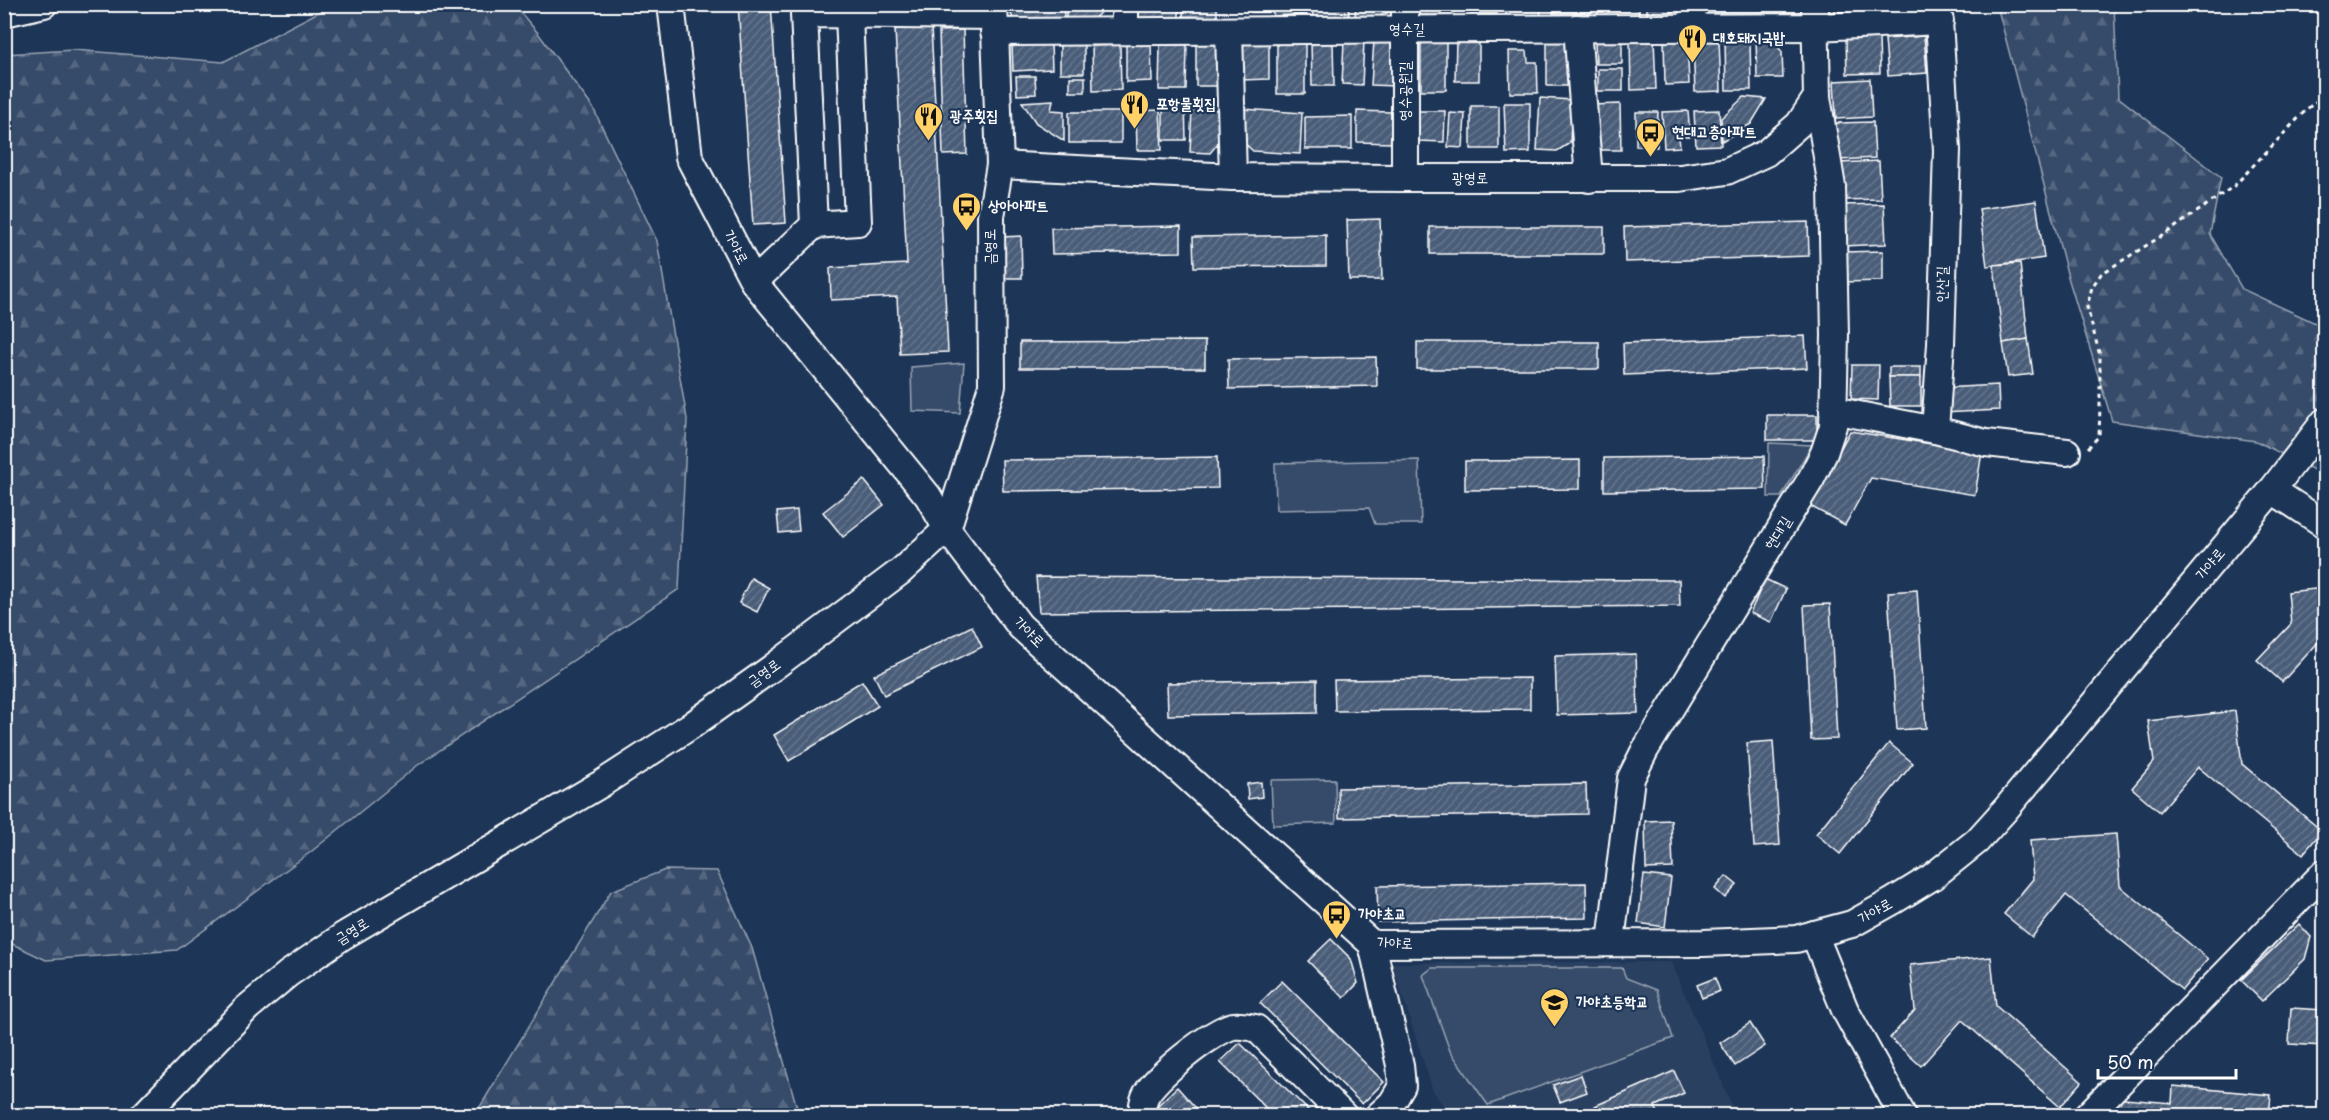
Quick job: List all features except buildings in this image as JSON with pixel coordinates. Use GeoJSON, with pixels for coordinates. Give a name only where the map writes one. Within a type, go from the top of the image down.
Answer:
{"type":"FeatureCollection","features":[{"type":"Feature","properties":{"kind":"street"},"geometry":{"type":"LineString","coordinates":[[4,13],[44,4]]}},
{"type":"Feature","properties":{"kind":"street","name":"가야로"},"geometry":{"type":"LineString","coordinates":[[671,4],[689,156],[754,282],[928,496],[947,529],[1020,626],[1372,944],[1704,943],[1796,939],[1852,924],[1893,902],[1932,877],[1977,841],[2005,810],[2272,490],[2325,422]]}},
{"type":"Feature","properties":{"kind":"street"},"geometry":{"type":"LineString","coordinates":[[1125,4],[1125,31]]}},
{"type":"Feature","properties":{"kind":"street","name":"영수길"},"geometry":{"type":"LineString","coordinates":[[813,225],[804,14],[994,18],[1125,31],[1229,31],[1405,17],[1577,28],[1692,16],[1939,13]]}},
{"type":"Feature","properties":{"kind":"street","name":"안산길"},"geometry":{"type":"LineString","coordinates":[[1935,430],[1941,344],[1947,150],[1939,13]]}},
{"type":"Feature","properties":{"kind":"street"},"geometry":{"type":"LineString","coordinates":[[754,282],[813,225],[858,222],[849,15]]}},
{"type":"Feature","properties":{"kind":"street"},"geometry":{"type":"LineString","coordinates":[[1816,16],[1817,97]]}},
{"type":"Feature","properties":{"kind":"street","name":"영수공원길"},"geometry":{"type":"LineString","coordinates":[[1405,17],[1405,178]]}},
{"type":"Feature","properties":{"kind":"street","name":"금영로"},"geometry":{"type":"LineString","coordinates":[[143,1116],[247,1008],[288,974],[343,936],[601,784],[692,724],[772,668],[901,570],[947,529],[992,386],[990,216],[1000,165],[994,18]]}},
{"type":"Feature","properties":{"kind":"street"},"geometry":{"type":"LineString","coordinates":[[1577,28],[1589,179]]}},
{"type":"Feature","properties":{"kind":"street"},"geometry":{"type":"LineString","coordinates":[[1229,31],[1233,177]]}},
{"type":"Feature","properties":{"kind":"street","name":"광영로"},"geometry":{"type":"LineString","coordinates":[[1000,165],[1233,177],[1680,178],[1727,171],[1766,153],[1799,124],[1817,97]]}},
{"type":"Feature","properties":{"kind":"street","name":"현대길"},"geometry":{"type":"LineString","coordinates":[[1611,942],[1631,778],[1645,750],[1811,479],[1824,453],[1833,426],[1835,335],[1832,188],[1817,97]]}},
{"type":"Feature","properties":{"kind":"street"},"geometry":{"type":"LineString","coordinates":[[1833,410],[1935,430],[1986,443],[2067,452]]}},
{"type":"Feature","properties":{"kind":"street"},"geometry":{"type":"LineString","coordinates":[[2272,490],[2325,524]]}},
{"type":"Feature","properties":{"kind":"street"},"geometry":{"type":"LineString","coordinates":[[2087,1116],[2325,873]]}},
{"type":"Feature","properties":{"kind":"street"},"geometry":{"type":"LineString","coordinates":[[1814,934],[1845,1010],[1896,1111]]}},
{"type":"Feature","properties":{"kind":"street"},"geometry":{"type":"LineString","coordinates":[[1372,944],[1400,1065],[1402,1086],[1392,1102],[1378,1116]]}},
{"type":"Feature","properties":{"kind":"street"},"geometry":{"type":"LineString","coordinates":[[1142,1116],[1144,1097],[1152,1086],[1195,1047],[1213,1034],[1234,1026],[1256,1028],[1344,1116]]}},
{"type":"Feature","properties":{"kind":"path"},"geometry":{"type":"LineString","coordinates":[[2067,452],[2087,449],[2099,436],[2100,356],[2087,307],[2091,287],[2101,274],[2171,230],[2234,186],[2307,109],[2325,95]]}},
{"type":"Feature","properties":{"kind":"shaded area","name":"가야초등학교"},"geometry":{"type":"Polygon","coordinates":[[[1671,962],[1736,1115],[1450,1115],[1433,1091],[1392,963],[1671,962]]]}},
{"type":"Feature","properties":{"kind":"green space"},"geometry":{"type":"Polygon","coordinates":[[[334,4],[514,5],[538,33],[593,108],[657,241],[687,419],[679,589],[418,765],[312,851],[177,950],[46,960],[4,940],[5,54],[74,50],[223,62],[334,4]]]}},
{"type":"Feature","properties":{"kind":"green space"},"geometry":{"type":"Polygon","coordinates":[[[1998,5],[2114,5],[2118,97],[2221,177],[2210,234],[2242,289],[2324,327],[2324,475],[2256,441],[2112,421],[2068,277],[1998,5]]]}},
{"type":"Feature","properties":{"kind":"green space"},"geometry":{"type":"Polygon","coordinates":[[[964,363],[960,413],[912,411],[911,367],[964,363]]]}},
{"type":"Feature","properties":{"kind":"green space"},"geometry":{"type":"Polygon","coordinates":[[[1769,443],[1812,445],[1781,497],[1768,497],[1769,443]]]}},
{"type":"Feature","properties":{"kind":"green space"},"geometry":{"type":"Polygon","coordinates":[[[1419,460],[1421,524],[1375,524],[1369,508],[1276,510],[1275,463],[1419,460]]]}},
{"type":"Feature","properties":{"kind":"green space"},"geometry":{"type":"Polygon","coordinates":[[[1335,779],[1336,823],[1273,825],[1271,780],[1335,779]]]}},
{"type":"Feature","properties":{"kind":"green space"},"geometry":{"type":"Polygon","coordinates":[[[665,870],[717,871],[752,948],[799,1115],[475,1115],[611,891],[665,870]]]}},
{"type":"Feature","properties":{"kind":"green space"},"geometry":{"type":"Polygon","coordinates":[[[1432,968],[1622,968],[1626,978],[1657,990],[1673,1038],[1488,1105],[1450,1051],[1423,975],[1432,968]]]}},
{"type":"Feature","properties":{"kind":"place","name":"대호돼지국밥"},"geometry":{"type":"Point","coordinates":[1692,64]}},
{"type":"Feature","properties":{"kind":"place","name":"포항물횟집"},"geometry":{"type":"Point","coordinates":[1135,130]}},
{"type":"Feature","properties":{"kind":"place","name":"광주횟집"},"geometry":{"type":"Point","coordinates":[929,142]}},
{"type":"Feature","properties":{"kind":"place","name":"현대고층아파트"},"geometry":{"type":"Point","coordinates":[1651,158]}},
{"type":"Feature","properties":{"kind":"place","name":"상아아파트"},"geometry":{"type":"Point","coordinates":[967,232]}},
{"type":"Feature","properties":{"kind":"place","name":"가야초교"},"geometry":{"type":"Point","coordinates":[1337,940]}},
{"type":"Feature","properties":{"kind":"place","name":"가야초등학교"},"geometry":{"type":"Point","coordinates":[1555,1028]}}]}
